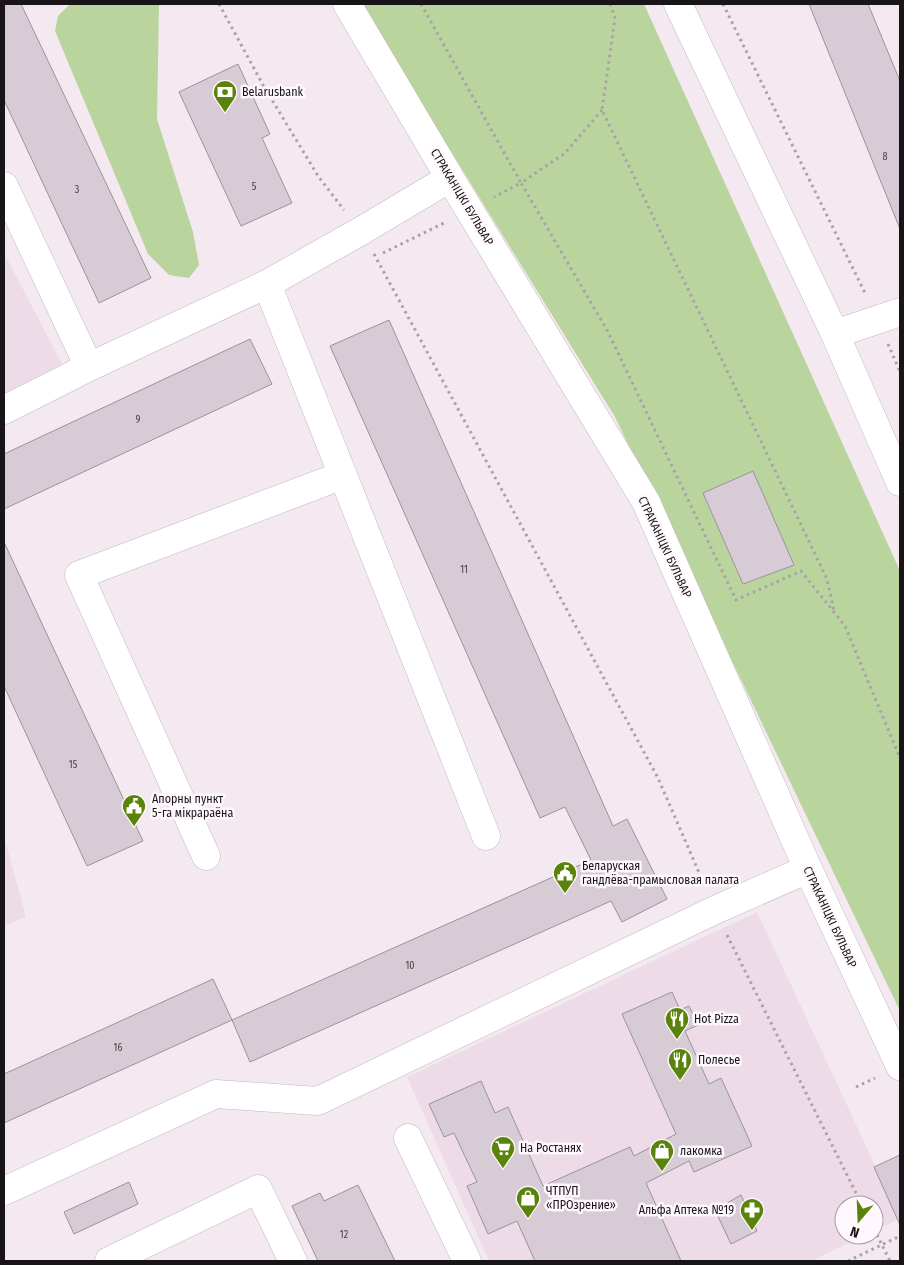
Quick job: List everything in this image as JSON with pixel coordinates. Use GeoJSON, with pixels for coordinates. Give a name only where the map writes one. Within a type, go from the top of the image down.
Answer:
{"type":"FeatureCollection","features":[{"type":"Feature","properties":{"kind":"street","name":"СТРАКАНІЦКІ БУЛЬВАР"},"geometry":{"type":"LineString","coordinates":[[347,4],[646,502],[808,869],[900,1066]]}},
{"type":"Feature","properties":{"kind":"street"},"geometry":{"type":"LineString","coordinates":[[678,4],[835,334],[900,482]]}},
{"type":"Feature","properties":{"kind":"street"},"geometry":{"type":"LineString","coordinates":[[4,410],[268,284],[450,178]]}},
{"type":"Feature","properties":{"kind":"street"},"geometry":{"type":"LineString","coordinates":[[4,186],[89,368]]}},
{"type":"Feature","properties":{"kind":"street"},"geometry":{"type":"LineString","coordinates":[[268,284],[486,836]]}},
{"type":"Feature","properties":{"kind":"street"},"geometry":{"type":"LineString","coordinates":[[835,334],[889,316]]}},
{"type":"Feature","properties":{"kind":"street"},"geometry":{"type":"LineString","coordinates":[[206,856],[79,575],[344,475]]}},
{"type":"Feature","properties":{"kind":"street"},"geometry":{"type":"LineString","coordinates":[[4,1191],[216,1094],[318,1101],[715,910],[808,869]]}},
{"type":"Feature","properties":{"kind":"street"},"geometry":{"type":"LineString","coordinates":[[408,1138],[467,1261]]}},
{"type":"Feature","properties":{"kind":"street"},"geometry":{"type":"LineString","coordinates":[[109,1261],[258,1189],[293,1261]]}},
{"type":"Feature","properties":{"kind":"path"},"geometry":{"type":"LineString","coordinates":[[219,4],[263,85],[318,176],[361,231],[658,778],[715,910],[857,1195]]}},
{"type":"Feature","properties":{"kind":"path"},"geometry":{"type":"LineString","coordinates":[[610,4],[616,18],[602,110],[565,153],[521,183],[607,330],[736,600],[801,572],[845,626],[900,758]]}},
{"type":"Feature","properties":{"kind":"path"},"geometry":{"type":"LineString","coordinates":[[723,4],[889,316],[900,372]]}},
{"type":"Feature","properties":{"kind":"path"},"geometry":{"type":"LineString","coordinates":[[602,110],[827,579],[835,613]]}},
{"type":"Feature","properties":{"kind":"path"},"geometry":{"type":"LineString","coordinates":[[884,1244],[900,1236]]}},
{"type":"Feature","properties":{"kind":"path"},"geometry":{"type":"LineString","coordinates":[[848,1261],[882,1245],[890,1261]]}},
{"type":"Feature","properties":{"kind":"shaded area"},"geometry":{"type":"Polygon","coordinates":[[[4,253],[69,377],[4,408],[4,253]]]}},
{"type":"Feature","properties":{"kind":"shaded area"},"geometry":{"type":"Polygon","coordinates":[[[4,836],[26,917],[4,926],[4,836]]]}},
{"type":"Feature","properties":{"kind":"shaded area"},"geometry":{"type":"Polygon","coordinates":[[[757,912],[900,1219],[884,1226],[884,1195],[834,1195],[834,1245],[844,1245],[811,1261],[489,1261],[407,1077],[757,912]]]}},
{"type":"Feature","properties":{"kind":"green space"},"geometry":{"type":"Polygon","coordinates":[[[70,4],[159,4],[157,119],[193,232],[199,265],[189,278],[169,275],[148,254],[55,31],[58,16],[70,4]]]}},
{"type":"Feature","properties":{"kind":"green space"},"geometry":{"type":"Polygon","coordinates":[[[360,4],[644,4],[900,571],[900,1011],[615,417],[360,4]]]}},
{"type":"Feature","properties":{"kind":"building"},"geometry":{"type":"Polygon","coordinates":[[[4,4],[21,4],[151,278],[99,303],[4,100],[4,4]]]}},
{"type":"Feature","properties":{"kind":"building"},"geometry":{"type":"Polygon","coordinates":[[[809,4],[868,4],[900,81],[900,229],[809,4]]]}},
{"type":"Feature","properties":{"kind":"building","name":"Belarusbank"},"geometry":{"type":"Polygon","coordinates":[[[238,64],[270,134],[262,138],[292,203],[241,226],[179,92],[238,64]]]}},
{"type":"Feature","properties":{"kind":"building"},"geometry":{"type":"Polygon","coordinates":[[[389,320],[613,826],[627,819],[667,899],[622,922],[611,901],[250,1062],[232,1020],[591,860],[565,807],[540,818],[330,346],[389,320]]]}},
{"type":"Feature","properties":{"kind":"building"},"geometry":{"type":"Polygon","coordinates":[[[250,339],[272,384],[4,509],[4,454],[250,339]]]}},
{"type":"Feature","properties":{"kind":"building"},"geometry":{"type":"Polygon","coordinates":[[[753,471],[794,565],[743,584],[703,493],[753,471]]]}},
{"type":"Feature","properties":{"kind":"building"},"geometry":{"type":"Polygon","coordinates":[[[4,542],[143,841],[87,866],[4,686],[4,542]]]}},
{"type":"Feature","properties":{"kind":"building"},"geometry":{"type":"Polygon","coordinates":[[[213,979],[232,1020],[4,1123],[4,1074],[213,979]]]}},
{"type":"Feature","properties":{"kind":"building","name":"На Ростанях"},"geometry":{"type":"Polygon","coordinates":[[[672,992],[680,1010],[689,1006],[698,1025],[685,1031],[709,1084],[721,1078],[752,1146],[694,1172],[689,1161],[646,1183],[681,1261],[535,1261],[517,1221],[488,1234],[467,1186],[477,1182],[454,1133],[444,1137],[429,1104],[481,1081],[495,1113],[508,1107],[543,1186],[630,1147],[634,1156],[676,1134],[622,1014],[672,992]]]}},
{"type":"Feature","properties":{"kind":"building"},"geometry":{"type":"Polygon","coordinates":[[[900,1155],[900,1225],[874,1167],[900,1155]]]}},
{"type":"Feature","properties":{"kind":"building"},"geometry":{"type":"Polygon","coordinates":[[[129,1182],[138,1204],[74,1234],[64,1212],[129,1182]]]}},
{"type":"Feature","properties":{"kind":"building"},"geometry":{"type":"Polygon","coordinates":[[[358,1185],[395,1261],[318,1261],[292,1206],[320,1193],[324,1201],[358,1185]]]}},
{"type":"Feature","properties":{"kind":"building"},"geometry":{"type":"Polygon","coordinates":[[[741,1195],[757,1231],[731,1244],[715,1210],[741,1195]]]}},
{"type":"Feature","properties":{"kind":"place","name":"Belarusbank"},"geometry":{"type":"Point","coordinates":[225,113]}},
{"type":"Feature","properties":{"kind":"place","name":"Апорны пункт 5-га мікрараёна"},"geometry":{"type":"Point","coordinates":[134,827]}},
{"type":"Feature","properties":{"kind":"place","name":"Беларуская гандлёва-прамысловая палата"},"geometry":{"type":"Point","coordinates":[565,894]}},
{"type":"Feature","properties":{"kind":"place","name":"Hot Pizza"},"geometry":{"type":"Point","coordinates":[677,1040]}},
{"type":"Feature","properties":{"kind":"place","name":"Полесье"},"geometry":{"type":"Point","coordinates":[680,1081]}},
{"type":"Feature","properties":{"kind":"place","name":"На Ростанях"},"geometry":{"type":"Point","coordinates":[503,1169]}},
{"type":"Feature","properties":{"kind":"place","name":"лакомка"},"geometry":{"type":"Point","coordinates":[662,1172]}},
{"type":"Feature","properties":{"kind":"place","name":"ЧТПУП «ПРОзрение»"},"geometry":{"type":"Point","coordinates":[528,1219]}},
{"type":"Feature","properties":{"kind":"place","name":"Альфа Аптека №19"},"geometry":{"type":"Point","coordinates":[752,1231]}}]}
